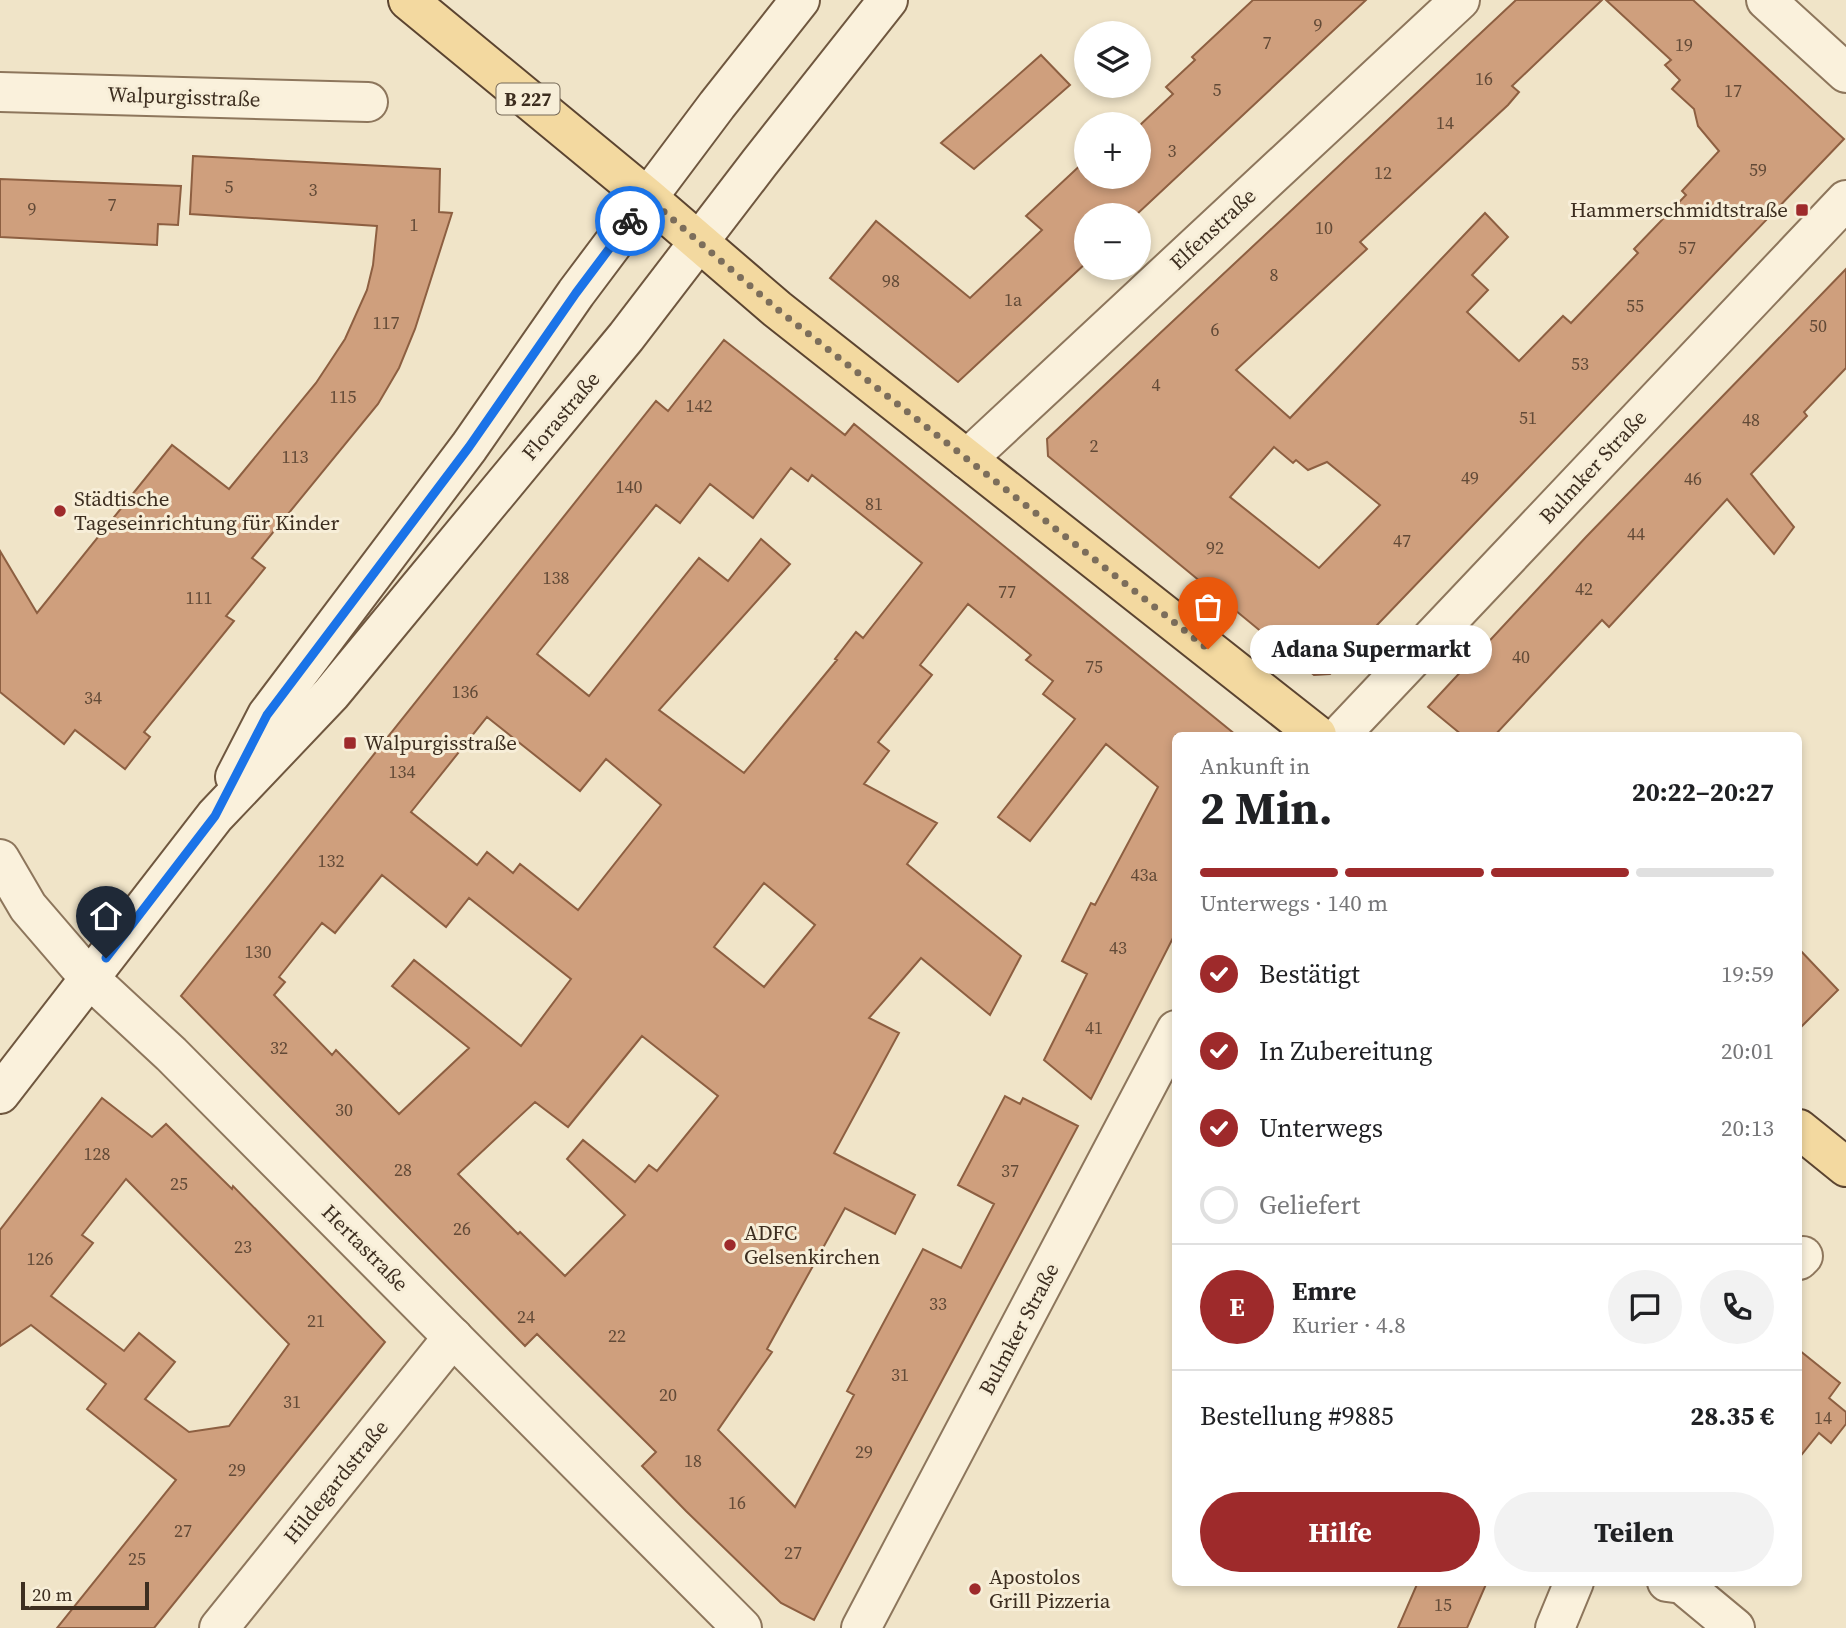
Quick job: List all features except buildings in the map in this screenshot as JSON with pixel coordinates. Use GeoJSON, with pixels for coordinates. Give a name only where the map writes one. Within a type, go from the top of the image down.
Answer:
{"type":"FeatureCollection","features":[{"type":"Feature","properties":{"kind":"main road","name":"B 227"},"geometry":{"type":"LineString","coordinates":[[408,0],[648,198],[777,309],[1313,732]]}},
{"type":"Feature","properties":{"kind":"main road"},"geometry":{"type":"LineString","coordinates":[[1802,1131],[1846,1167]]}},
{"type":"Feature","properties":{"kind":"street","name":"Florastraße"},"geometry":{"type":"LineString","coordinates":[[215,816],[267,715],[469,447],[576,293],[800,0]]}},
{"type":"Feature","properties":{"kind":"street","name":"Florastraße"},"geometry":{"type":"LineString","coordinates":[[0,1094],[215,816],[331,694],[626,337],[888,0]]}},
{"type":"Feature","properties":{"kind":"street","name":"Elfenstraße"},"geometry":{"type":"LineString","coordinates":[[967,459],[1460,0]]}},
{"type":"Feature","properties":{"kind":"street"},"geometry":{"type":"LineString","coordinates":[[1766,0],[1846,73]]}},
{"type":"Feature","properties":{"kind":"street","name":"Walpurgisstraße"},"geometry":{"type":"LineString","coordinates":[[0,92],[368,102]]}},
{"type":"Feature","properties":{"kind":"street","name":"Bulmker Straße"},"geometry":{"type":"LineString","coordinates":[[1343,732],[1846,200]]}},
{"type":"Feature","properties":{"kind":"street","name":"Hertastraße"},"geometry":{"type":"LineString","coordinates":[[0,859],[28,907],[90,979],[171,1054],[742,1628]]}},
{"type":"Feature","properties":{"kind":"street","name":"Bulmker Straße"},"geometry":{"type":"LineString","coordinates":[[861,1628],[1172,1038]]}},
{"type":"Feature","properties":{"kind":"street","name":"Hildegardstraße"},"geometry":{"type":"LineString","coordinates":[[219,1628],[453,1336]]}},
{"type":"Feature","properties":{"kind":"street"},"geometry":{"type":"LineString","coordinates":[[1555,1628],[1572,1586]]}},
{"type":"Feature","properties":{"kind":"street"},"geometry":{"type":"LineString","coordinates":[[1684,1586],[1735,1628]]}},
{"type":"Feature","properties":{"kind":"way so far"},"geometry":{"type":"LineString","coordinates":[[630,221],[648,198],[777,309],[1208,649]]}},
{"type":"Feature","properties":{"kind":"place","name":"Hammerschmidtstraße"},"geometry":{"type":"Point","coordinates":[1802,210]}},
{"type":"Feature","properties":{"kind":"place","name":"Städtische Tageseinrichtung für Kinder"},"geometry":{"type":"Point","coordinates":[60,511]}},
{"type":"Feature","properties":{"kind":"place","name":"Adana Supermarkt"},"geometry":{"type":"Point","coordinates":[1208,649]}},
{"type":"Feature","properties":{"kind":"place","name":"Walpurgisstraße"},"geometry":{"type":"Point","coordinates":[350,743]}},
{"type":"Feature","properties":{"kind":"place","name":"ADFC Gelsenkirchen"},"geometry":{"type":"Point","coordinates":[730,1245]}},
{"type":"Feature","properties":{"kind":"place","name":"Apostolos Grill Pizzeria"},"geometry":{"type":"Point","coordinates":[975,1589]}},
{"type":"Feature","properties":{"kind":"route"},"geometry":{"type":"LineString","coordinates":[[106,958],[215,816],[267,715],[469,447],[576,293],[630,221]]}}]}
